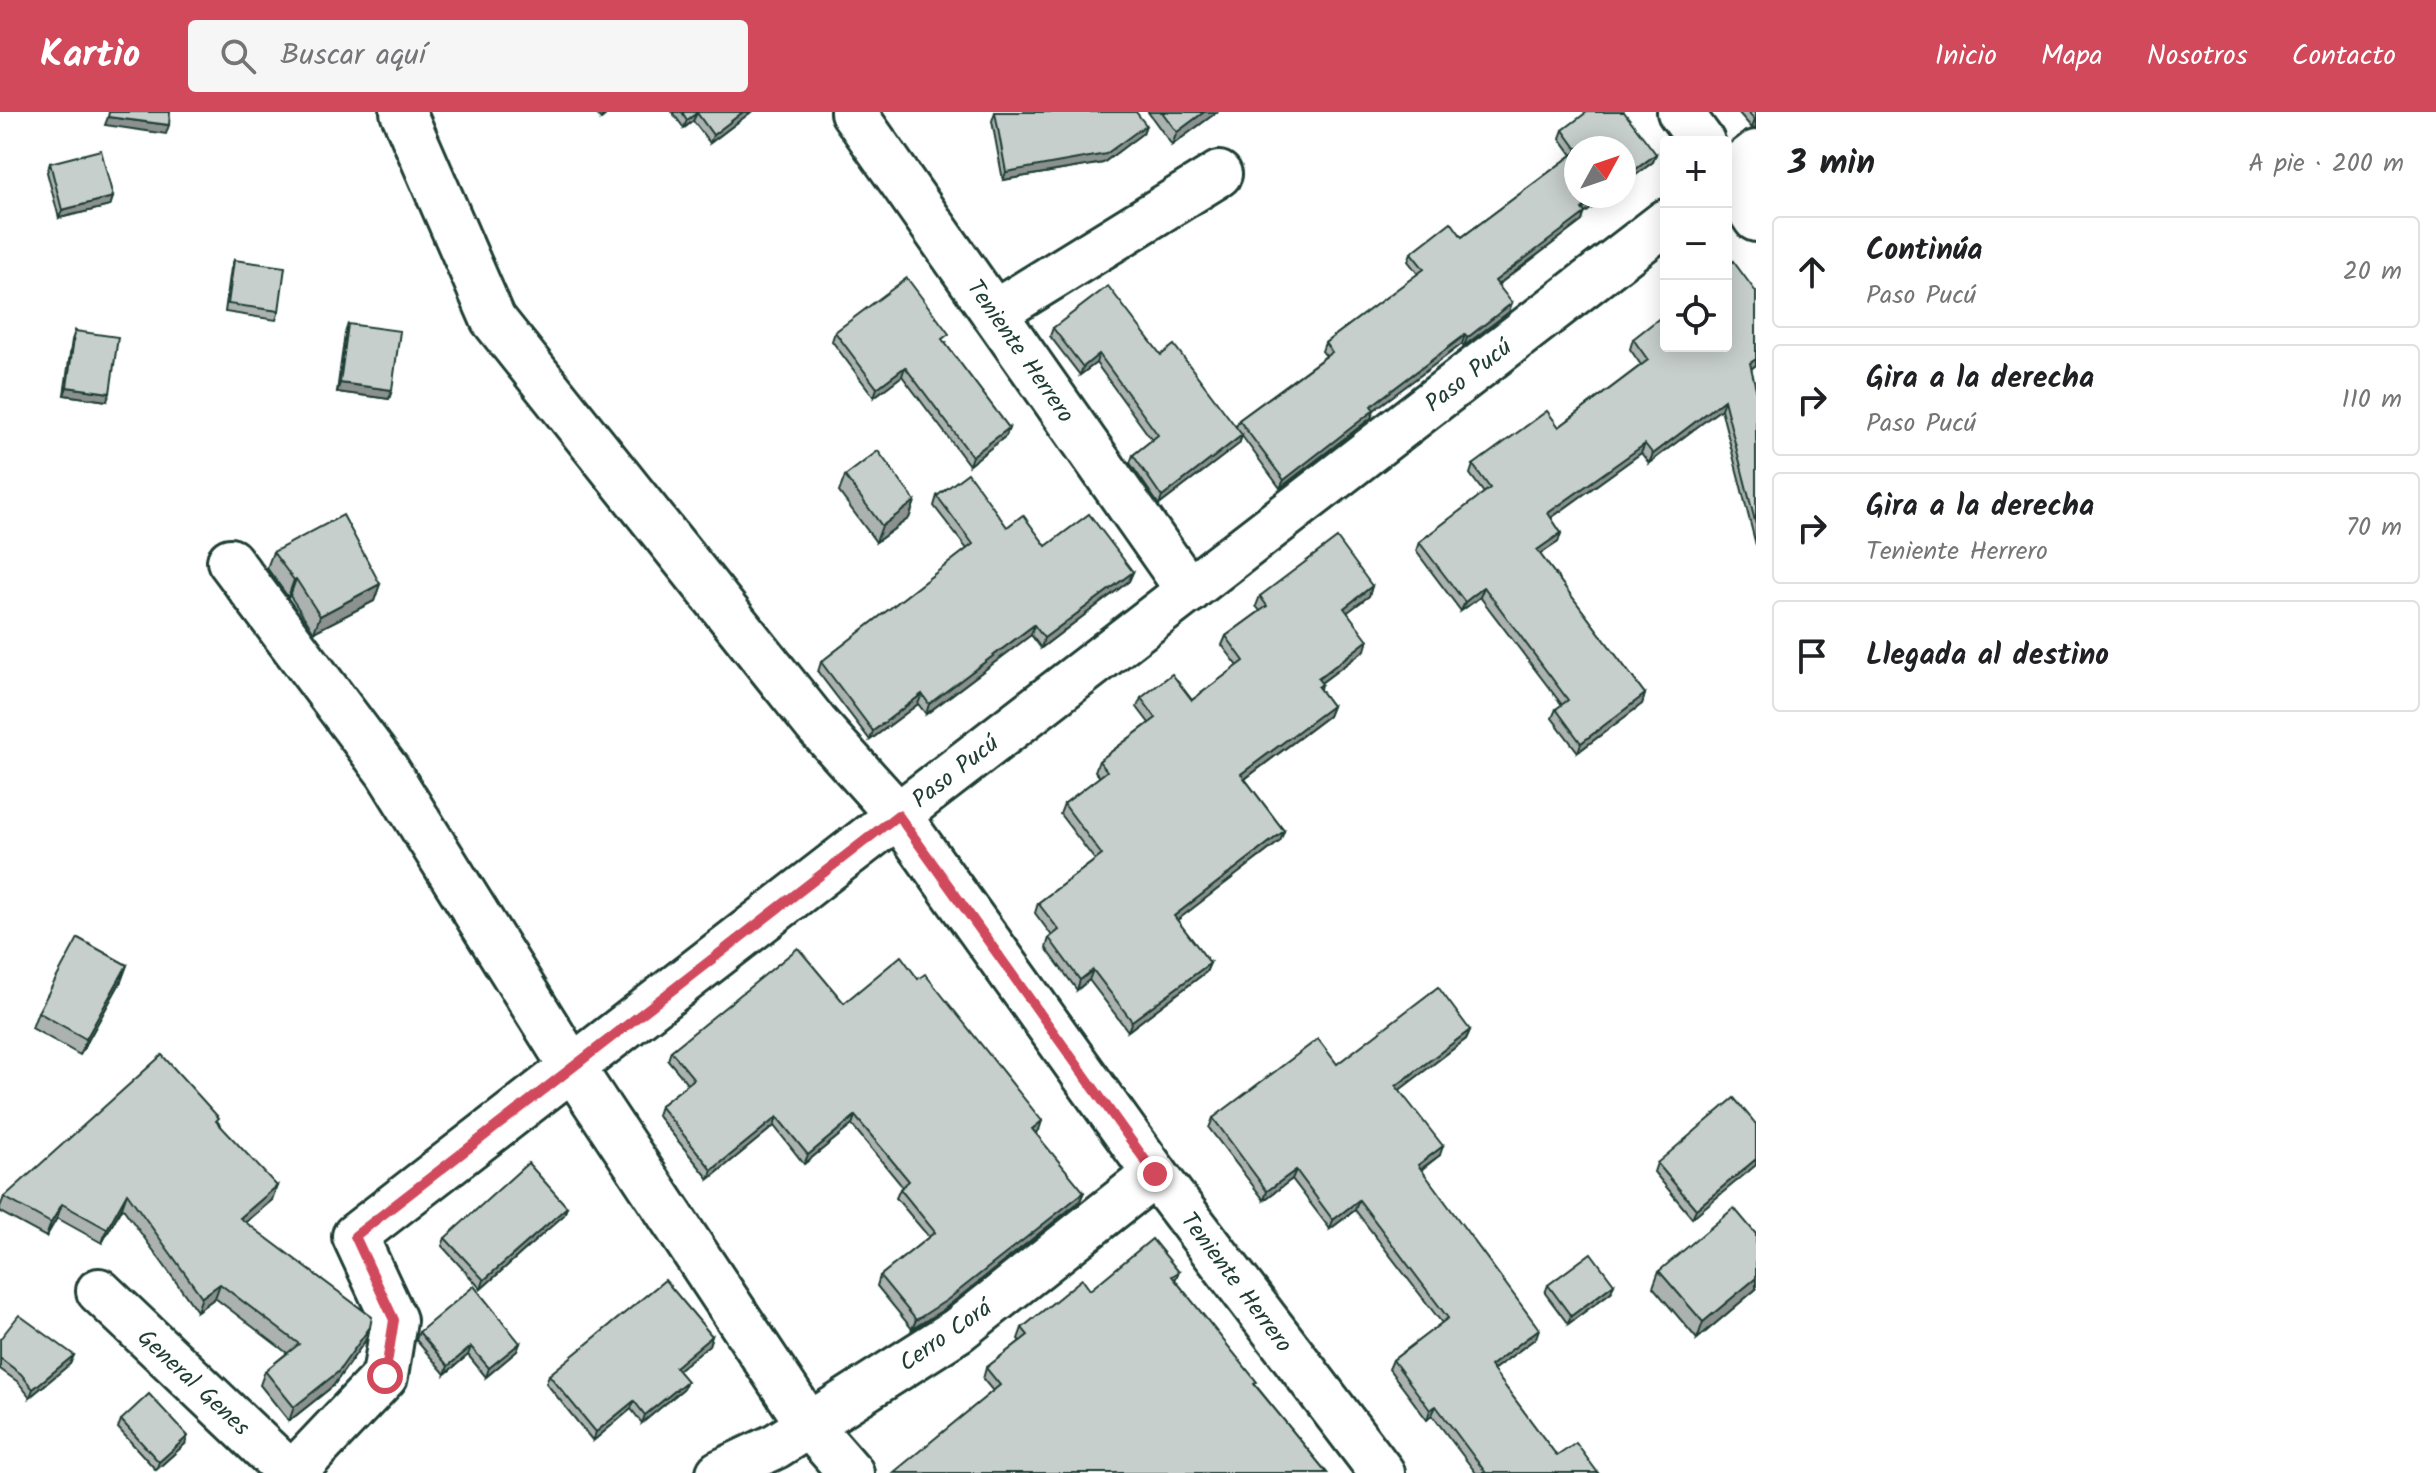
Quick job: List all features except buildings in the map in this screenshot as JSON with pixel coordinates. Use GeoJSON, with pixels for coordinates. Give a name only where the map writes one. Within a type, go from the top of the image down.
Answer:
{"type":"FeatureCollection","features":[{"type":"Feature","properties":{"kind":"street","name":"Teniente Herrero"},"geometry":{"type":"LineString","coordinates":[[403,112],[493,319],[816,724],[898,815],[1155,1174],[1382,1473]]}},
{"type":"Feature","properties":{"kind":"street","name":"Teniente Herrero"},"geometry":{"type":"LineString","coordinates":[[853,112],[1189,591]]}},
{"type":"Feature","properties":{"kind":"street"},"geometry":{"type":"LineString","coordinates":[[1680,112],[1698,136]]}},
{"type":"Feature","properties":{"kind":"street"},"geometry":{"type":"LineString","coordinates":[[1732,171],[1756,153]]}},
{"type":"Feature","properties":{"kind":"street"},"geometry":{"type":"LineString","coordinates":[[994,313],[1219,174]]}},
{"type":"Feature","properties":{"kind":"street"},"geometry":{"type":"LineString","coordinates":[[1732,184],[1756,219]]}},
{"type":"Feature","properties":{"kind":"street","name":"Paso Pucú"},"geometry":{"type":"LineString","coordinates":[[292,1473],[385,1376],[394,1320],[355,1236],[1660,227]]}},
{"type":"Feature","properties":{"kind":"street"},"geometry":{"type":"LineString","coordinates":[[230,561],[388,772],[572,1067],[809,1425],[851,1473]]}},
{"type":"Feature","properties":{"kind":"street","name":"Cerro Corá"},"geometry":{"type":"LineString","coordinates":[[719,1473],[776,1446],[958,1330],[1155,1174]]}},
{"type":"Feature","properties":{"kind":"street","name":"General Genes"},"geometry":{"type":"LineString","coordinates":[[99,1291],[292,1473]]}},
{"type":"Feature","properties":{"kind":"route"},"geometry":{"type":"LineString","coordinates":[[385,1376],[394,1320],[355,1236],[898,815],[1155,1174]]}}]}
